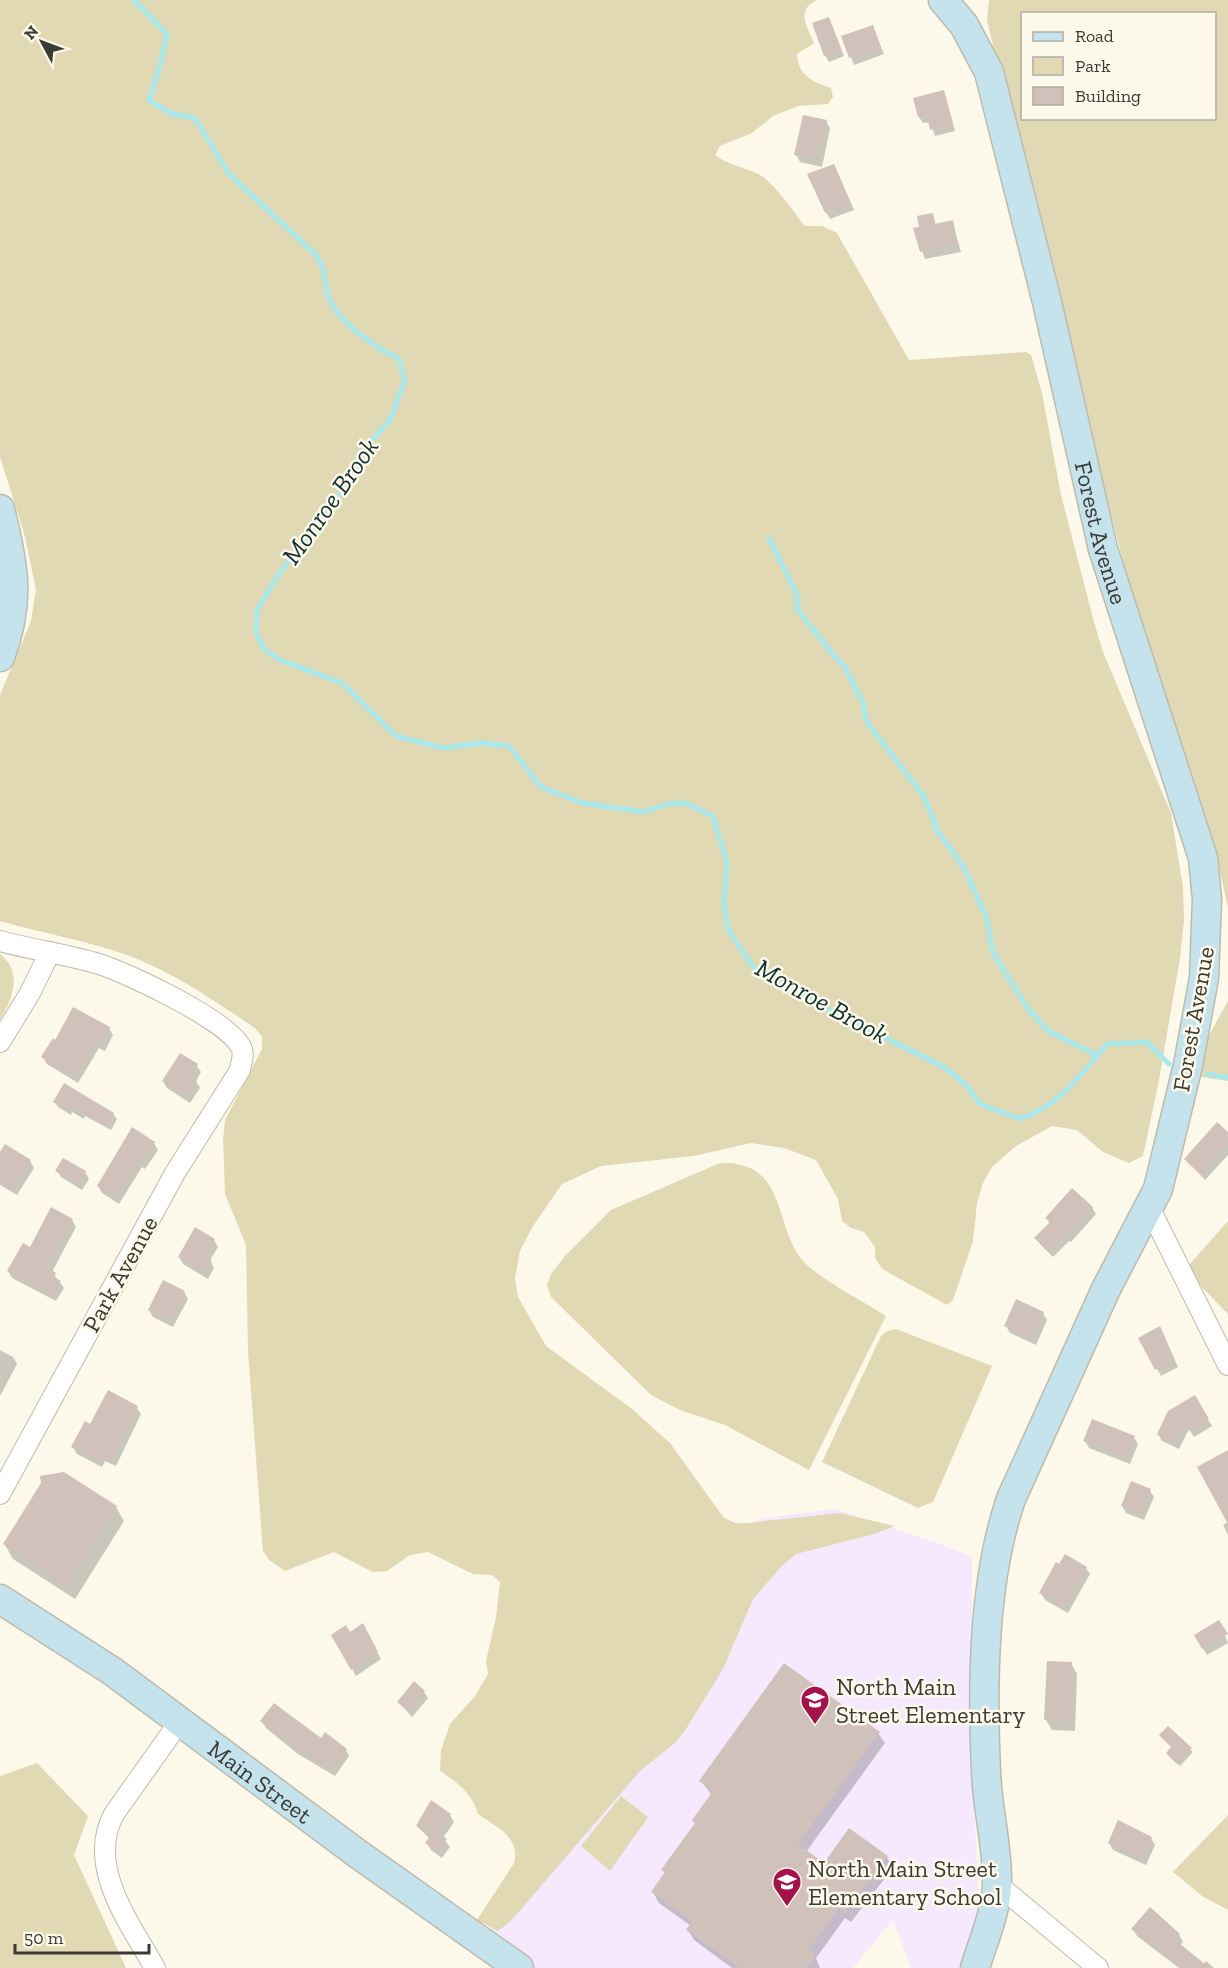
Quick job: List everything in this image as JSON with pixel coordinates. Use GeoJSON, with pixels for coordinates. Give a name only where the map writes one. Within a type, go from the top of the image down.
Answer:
{"type":"FeatureCollection","features":[{"type":"Feature","properties":{"kind":"street","name":"Forest Avenue"},"geometry":{"type":"LineString","coordinates":[[943,0],[964,26],[989,72],[1047,302],[1103,549],[1203,858],[1207,920],[1204,978],[1188,1065],[1158,1189],[1150,1209],[1106,1289],[1011,1499],[1001,1529],[990,1596],[986,1682],[986,1772],[997,1884],[993,1912],[975,1968]]}},
{"type":"Feature","properties":{"kind":"street"},"geometry":{"type":"LineString","coordinates":[[0,509],[14,574],[13,612],[0,657]]}},
{"type":"Feature","properties":{"kind":"street"},"geometry":{"type":"LineString","coordinates":[[0,941],[50,952],[30,993],[0,1042]]}},
{"type":"Feature","properties":{"kind":"street","name":"Park Avenue"},"geometry":{"type":"LineString","coordinates":[[0,1494],[175,1173],[232,1084],[243,1056],[240,1045],[223,1029],[174,998],[102,965],[50,952]]}},
{"type":"Feature","properties":{"kind":"street"},"geometry":{"type":"LineString","coordinates":[[1150,1209],[1228,1365]]}},
{"type":"Feature","properties":{"kind":"street","name":"Main Street"},"geometry":{"type":"LineString","coordinates":[[0,1599],[112,1671],[358,1854],[519,1968]]}},
{"type":"Feature","properties":{"kind":"street"},"geometry":{"type":"LineString","coordinates":[[155,1968],[109,1880],[103,1857],[104,1842],[106,1828],[114,1814],[180,1721]]}},
{"type":"Feature","properties":{"kind":"street"},"geometry":{"type":"LineString","coordinates":[[997,1884],[1098,1968]]}},
{"type":"Feature","properties":{"kind":"shaded area","name":"North Main Street Elementary"},"geometry":{"type":"Polygon","coordinates":[[[835,1509],[938,1543],[972,1557],[972,1761],[979,1908],[960,1968],[911,1968],[893,1920],[853,1968],[530,1968],[485,1937],[688,1688],[757,1519],[835,1509]]]}},
{"type":"Feature","properties":{"kind":"green space"},"geometry":{"type":"Polygon","coordinates":[[[0,0],[818,0],[807,8],[805,13],[806,25],[814,43],[797,54],[798,62],[803,73],[808,77],[831,88],[833,97],[828,104],[798,106],[773,116],[752,133],[720,146],[715,155],[764,178],[783,197],[805,226],[822,226],[837,233],[909,360],[1026,352],[1031,355],[1042,393],[1061,495],[1103,652],[1171,813],[1183,887],[1184,921],[1159,1080],[1143,1156],[1129,1163],[1103,1152],[1077,1130],[1052,1126],[1016,1146],[992,1167],[983,1183],[977,1203],[973,1241],[953,1300],[947,1305],[882,1269],[875,1258],[875,1247],[864,1232],[851,1228],[842,1221],[838,1199],[816,1160],[784,1148],[751,1143],[694,1156],[601,1166],[562,1184],[533,1226],[520,1251],[515,1278],[518,1297],[546,1346],[632,1409],[670,1443],[724,1518],[735,1523],[747,1523],[839,1513],[895,1526],[874,1534],[796,1554],[782,1566],[753,1599],[723,1669],[686,1729],[675,1743],[640,1771],[511,1921],[498,1931],[477,1920],[514,1863],[514,1846],[499,1828],[478,1814],[464,1789],[440,1771],[441,1750],[450,1724],[475,1696],[488,1674],[486,1661],[496,1617],[500,1582],[492,1575],[473,1574],[428,1552],[410,1555],[387,1571],[373,1572],[334,1552],[285,1571],[269,1560],[263,1551],[248,1351],[246,1245],[225,1194],[223,1139],[225,1120],[262,1049],[262,1037],[255,1028],[208,997],[142,961],[94,945],[0,921],[0,695],[31,621],[36,589],[24,533],[0,457],[0,0]]]}},
{"type":"Feature","properties":{"kind":"green space"},"geometry":{"type":"Polygon","coordinates":[[[989,0],[1228,0],[1228,908],[1213,840],[1128,581],[987,20],[989,0]]]}},
{"type":"Feature","properties":{"kind":"green space"},"geometry":{"type":"Polygon","coordinates":[[[0,954],[12,969],[14,986],[9,1003],[0,1020],[0,954]]]}},
{"type":"Feature","properties":{"kind":"green space"},"geometry":{"type":"Polygon","coordinates":[[[1228,1001],[1228,1081],[1201,1077],[1208,1037],[1228,1001]]]}},
{"type":"Feature","properties":{"kind":"green space"},"geometry":{"type":"Polygon","coordinates":[[[720,1163],[742,1165],[758,1173],[769,1185],[795,1249],[805,1263],[832,1284],[886,1316],[809,1470],[725,1425],[680,1410],[651,1395],[551,1297],[547,1285],[551,1274],[565,1256],[611,1210],[720,1163]]]}},
{"type":"Feature","properties":{"kind":"green space"},"geometry":{"type":"Polygon","coordinates":[[[1228,1221],[1228,1314],[1197,1282],[1189,1265],[1228,1221]]]}},
{"type":"Feature","properties":{"kind":"green space"},"geometry":{"type":"Polygon","coordinates":[[[896,1329],[992,1366],[933,1502],[918,1508],[822,1462],[881,1336],[887,1331],[896,1329]]]}},
{"type":"Feature","properties":{"kind":"green space"},"geometry":{"type":"Polygon","coordinates":[[[37,1763],[88,1816],[74,1855],[126,1968],[0,1968],[0,1776],[37,1763]]]}},
{"type":"Feature","properties":{"kind":"green space"},"geometry":{"type":"Polygon","coordinates":[[[621,1796],[648,1817],[610,1871],[581,1846],[621,1796]]]}},
{"type":"Feature","properties":{"kind":"green space"},"geometry":{"type":"Polygon","coordinates":[[[1228,1815],[1228,1910],[1202,1896],[1173,1872],[1228,1815]]]}},
{"type":"Feature","properties":{"kind":"building"},"geometry":{"type":"Polygon","coordinates":[[[829,17],[841,49],[824,56],[812,23],[829,17]]]}},
{"type":"Feature","properties":{"kind":"building"},"geometry":{"type":"Polygon","coordinates":[[[873,25],[881,47],[849,58],[841,36],[873,25]]]}},
{"type":"Feature","properties":{"kind":"building"},"geometry":{"type":"Polygon","coordinates":[[[944,90],[953,124],[930,130],[927,115],[918,117],[913,98],[944,90]]]}},
{"type":"Feature","properties":{"kind":"building"},"geometry":{"type":"Polygon","coordinates":[[[803,115],[827,120],[818,160],[794,155],[803,115]]]}},
{"type":"Feature","properties":{"kind":"building"},"geometry":{"type":"Polygon","coordinates":[[[834,164],[851,203],[825,213],[807,174],[834,164]]]}},
{"type":"Feature","properties":{"kind":"building"},"geometry":{"type":"Polygon","coordinates":[[[933,213],[935,224],[953,220],[958,245],[920,252],[913,228],[919,227],[917,216],[933,213]]]}},
{"type":"Feature","properties":{"kind":"building"},"geometry":{"type":"Polygon","coordinates":[[[73,1007],[110,1027],[101,1045],[95,1042],[74,1078],[41,1057],[53,1038],[55,1040],[73,1007]]]}},
{"type":"Feature","properties":{"kind":"building"},"geometry":{"type":"Polygon","coordinates":[[[180,1053],[198,1064],[191,1076],[197,1080],[186,1097],[162,1081],[180,1053]]]}},
{"type":"Feature","properties":{"kind":"building"},"geometry":{"type":"Polygon","coordinates":[[[64,1083],[114,1113],[107,1126],[82,1112],[80,1114],[69,1107],[67,1110],[53,1102],[64,1083]]]}},
{"type":"Feature","properties":{"kind":"building"},"geometry":{"type":"Polygon","coordinates":[[[1217,1122],[1228,1132],[1228,1145],[1201,1175],[1184,1159],[1217,1122]]]}},
{"type":"Feature","properties":{"kind":"building"},"geometry":{"type":"Polygon","coordinates":[[[132,1127],[155,1142],[141,1163],[138,1161],[115,1198],[97,1186],[132,1127]]]}},
{"type":"Feature","properties":{"kind":"building"},"geometry":{"type":"Polygon","coordinates":[[[5,1144],[31,1160],[13,1189],[0,1181],[0,1152],[5,1144]]]}},
{"type":"Feature","properties":{"kind":"building"},"geometry":{"type":"Polygon","coordinates":[[[63,1158],[86,1171],[78,1184],[55,1171],[63,1158]]]}},
{"type":"Feature","properties":{"kind":"building"},"geometry":{"type":"Polygon","coordinates":[[[1072,1188],[1093,1207],[1067,1237],[1065,1235],[1049,1251],[1034,1238],[1050,1222],[1045,1218],[1072,1188]]]}},
{"type":"Feature","properties":{"kind":"building"},"geometry":{"type":"Polygon","coordinates":[[[51,1207],[73,1219],[47,1267],[56,1273],[54,1277],[61,1281],[52,1296],[7,1271],[23,1243],[30,1247],[51,1207]]]}},
{"type":"Feature","properties":{"kind":"building"},"geometry":{"type":"Polygon","coordinates":[[[195,1227],[215,1239],[205,1256],[212,1260],[204,1273],[178,1257],[195,1227]]]}},
{"type":"Feature","properties":{"kind":"building"},"geometry":{"type":"Polygon","coordinates":[[[163,1280],[185,1291],[169,1321],[148,1310],[163,1280]]]}},
{"type":"Feature","properties":{"kind":"building"},"geometry":{"type":"Polygon","coordinates":[[[1016,1299],[1044,1312],[1032,1339],[1004,1326],[1016,1299]]]}},
{"type":"Feature","properties":{"kind":"building"},"geometry":{"type":"Polygon","coordinates":[[[1160,1326],[1175,1360],[1155,1370],[1138,1338],[1160,1326]]]}},
{"type":"Feature","properties":{"kind":"building"},"geometry":{"type":"Polygon","coordinates":[[[108,1390],[138,1406],[112,1460],[101,1455],[98,1461],[71,1447],[85,1421],[90,1424],[108,1390]]]}},
{"type":"Feature","properties":{"kind":"building"},"geometry":{"type":"Polygon","coordinates":[[[1195,1395],[1209,1419],[1189,1431],[1185,1424],[1175,1443],[1157,1434],[1168,1411],[1195,1395]]]}},
{"type":"Feature","properties":{"kind":"building"},"geometry":{"type":"Polygon","coordinates":[[[1092,1419],[1135,1436],[1126,1458],[1083,1441],[1092,1419]]]}},
{"type":"Feature","properties":{"kind":"building"},"geometry":{"type":"Polygon","coordinates":[[[1228,1450],[1228,1524],[1197,1467],[1228,1450]]]}},
{"type":"Feature","properties":{"kind":"building"},"geometry":{"type":"Polygon","coordinates":[[[64,1472],[117,1506],[66,1585],[3,1544],[41,1483],[40,1476],[64,1472]]]}},
{"type":"Feature","properties":{"kind":"building"},"geometry":{"type":"Polygon","coordinates":[[[1131,1481],[1151,1489],[1140,1514],[1121,1506],[1131,1481]]]}},
{"type":"Feature","properties":{"kind":"building"},"geometry":{"type":"Polygon","coordinates":[[[1065,1554],[1087,1567],[1064,1607],[1039,1593],[1056,1562],[1059,1564],[1065,1554]]]}},
{"type":"Feature","properties":{"kind":"building"},"geometry":{"type":"Polygon","coordinates":[[[1219,1620],[1228,1634],[1202,1649],[1194,1635],[1219,1620]]]}},
{"type":"Feature","properties":{"kind":"building"},"geometry":{"type":"Polygon","coordinates":[[[363,1623],[378,1652],[351,1670],[331,1635],[346,1625],[350,1632],[363,1623]]]}},
{"type":"Feature","properties":{"kind":"building"},"geometry":{"type":"Polygon","coordinates":[[[1047,1661],[1072,1662],[1070,1721],[1044,1720],[1047,1661]]]}},
{"type":"Feature","properties":{"kind":"building"},"geometry":{"type":"Polygon","coordinates":[[[784,1663],[880,1732],[798,1844],[824,1863],[849,1828],[888,1856],[845,1913],[839,1908],[809,1950],[816,1955],[806,1968],[740,1968],[686,1930],[692,1921],[651,1892],[665,1872],[661,1870],[695,1823],[692,1820],[713,1791],[699,1781],[784,1663]]]}},
{"type":"Feature","properties":{"kind":"building"},"geometry":{"type":"Polygon","coordinates":[[[414,1681],[425,1691],[408,1711],[397,1702],[414,1681]]]}},
{"type":"Feature","properties":{"kind":"building"},"geometry":{"type":"Polygon","coordinates":[[[274,1703],[321,1738],[325,1732],[347,1749],[331,1770],[293,1747],[260,1721],[274,1703]]]}},
{"type":"Feature","properties":{"kind":"building"},"geometry":{"type":"Polygon","coordinates":[[[1168,1726],[1192,1748],[1177,1764],[1166,1753],[1171,1747],[1159,1735],[1168,1726]]]}},
{"type":"Feature","properties":{"kind":"building"},"geometry":{"type":"Polygon","coordinates":[[[431,1800],[451,1814],[438,1833],[447,1839],[438,1852],[425,1843],[430,1836],[416,1826],[431,1800]]]}},
{"type":"Feature","properties":{"kind":"building"},"geometry":{"type":"Polygon","coordinates":[[[1118,1820],[1152,1837],[1142,1859],[1108,1843],[1118,1820]]]}},
{"type":"Feature","properties":{"kind":"building"},"geometry":{"type":"Polygon","coordinates":[[[1150,1907],[1180,1934],[1175,1940],[1210,1968],[1182,1968],[1131,1929],[1150,1907]]]}},
{"type":"Feature","properties":{"kind":"waterway","name":"Monroe Brook"},"geometry":{"type":"LineString","coordinates":[[134,0],[167,34],[149,100],[172,114],[195,118],[229,174],[316,255],[323,269],[328,295],[339,314],[357,332],[398,358],[405,380],[390,420],[361,452],[335,504],[280,572],[257,610],[256,633],[264,649],[280,660],[342,683],[396,736],[443,748],[482,743],[509,746],[541,787],[582,803],[644,812],[667,804],[685,803],[713,816],[727,863],[724,904],[728,929],[752,966],[818,1004],[944,1067],[967,1086],[980,1104],[1020,1119],[1035,1113],[1069,1088],[1107,1044],[1147,1042],[1169,1064]]}},
{"type":"Feature","properties":{"kind":"waterway"},"geometry":{"type":"LineString","coordinates":[[769,538],[797,595],[797,609],[844,666],[863,703],[866,721],[925,798],[937,830],[964,868],[986,916],[993,953],[1028,1009],[1048,1031],[1097,1055]]}},
{"type":"Feature","properties":{"kind":"waterway","name":"Monroe Brook"},"geometry":{"type":"LineString","coordinates":[[1207,1074],[1228,1078]]}},
{"type":"Feature","properties":{"kind":"place","name":"North Main Street Elementary"},"geometry":{"type":"Point","coordinates":[815,1726]}},
{"type":"Feature","properties":{"kind":"place","name":"North Main Street Elementary School"},"geometry":{"type":"Point","coordinates":[787,1908]}}]}
